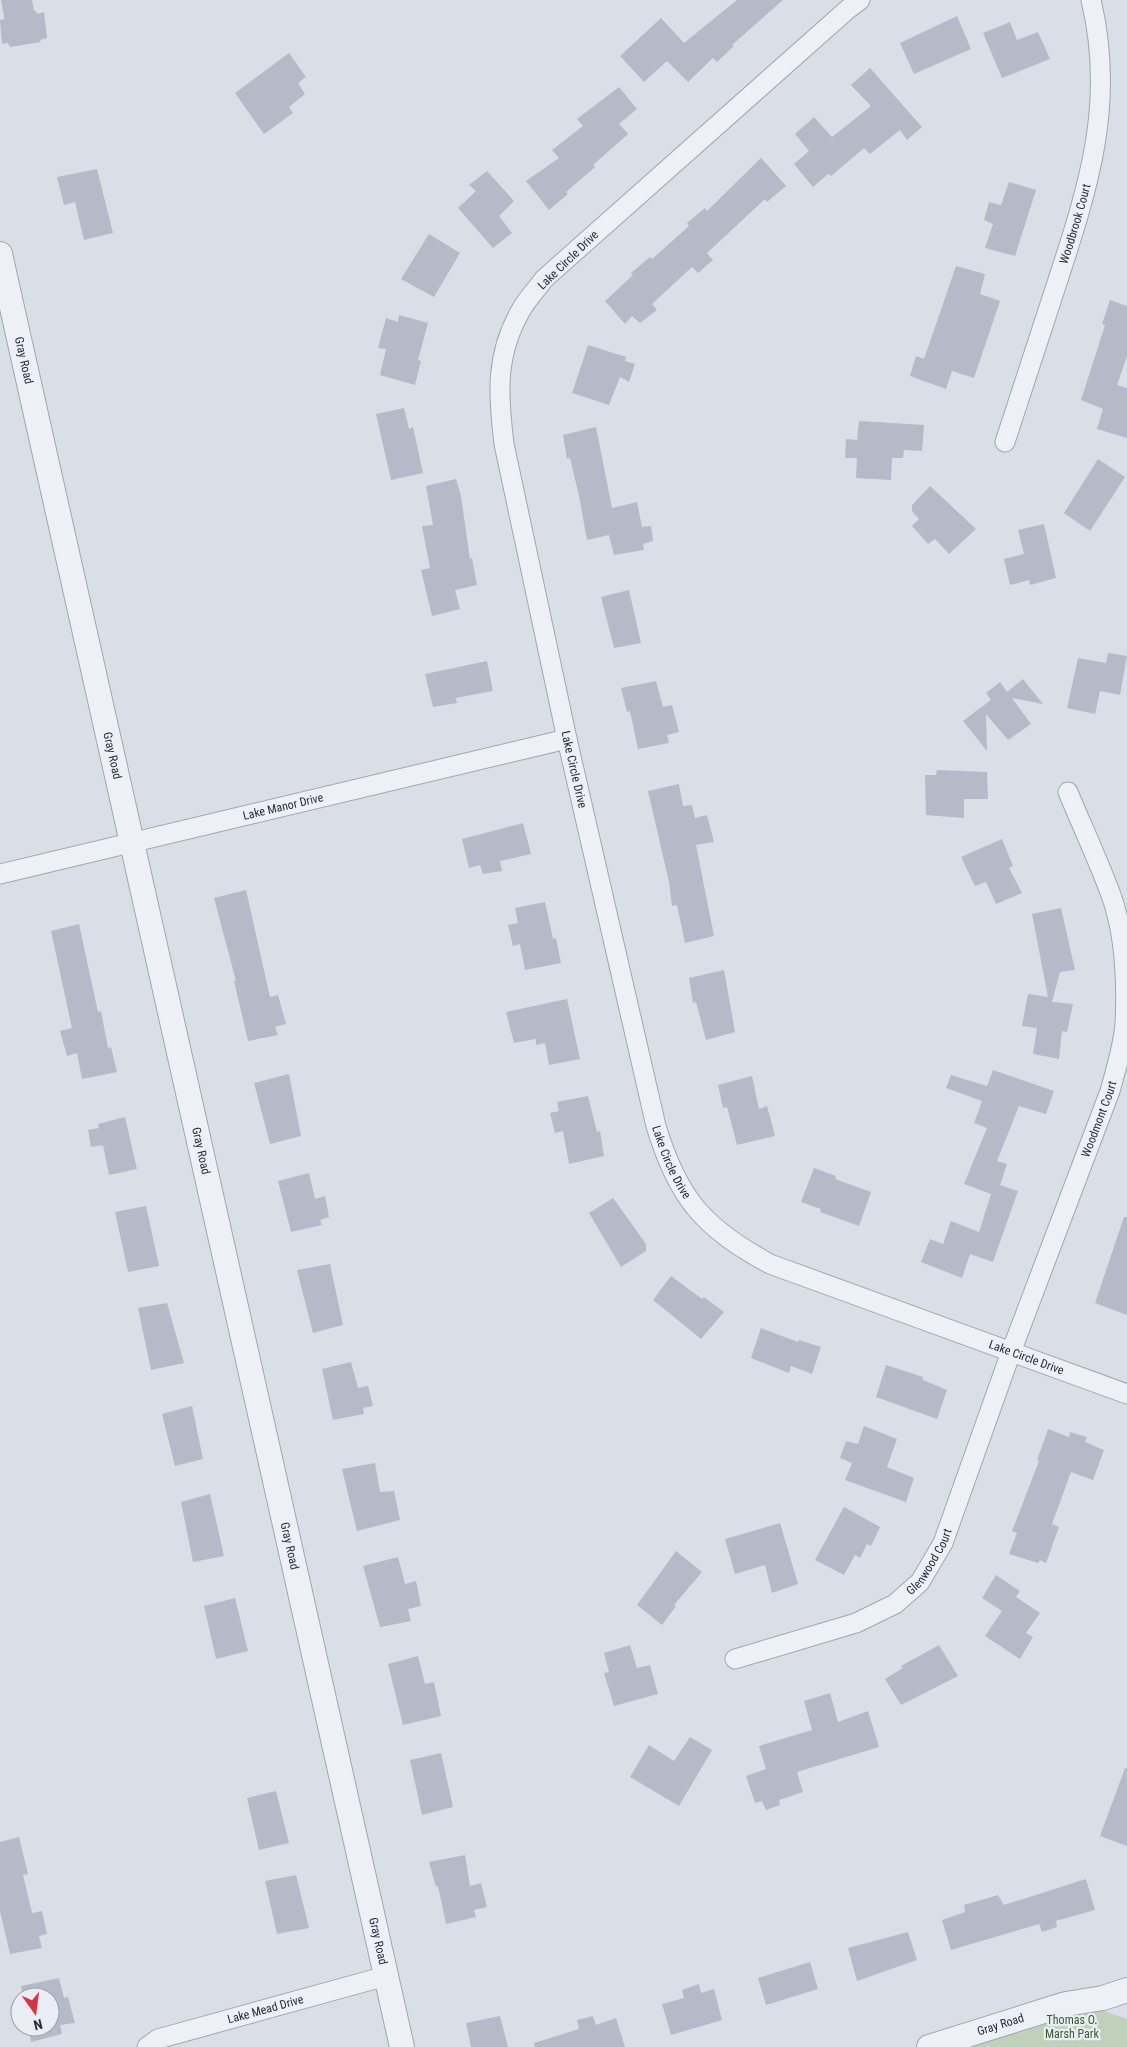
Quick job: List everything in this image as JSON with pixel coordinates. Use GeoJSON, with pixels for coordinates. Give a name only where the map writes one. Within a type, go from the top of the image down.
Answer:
{"type":"FeatureCollection","features":[{"type":"Feature","properties":{"kind":"street","name":"Lake Circle Drive"},"geometry":{"type":"LineString","coordinates":[[860,0],[840,15],[544,279],[522,309],[507,338],[499,376],[499,407],[504,444],[567,739],[656,1126],[672,1172],[690,1201],[707,1222],[726,1238],[770,1264],[1127,1394]]}},
{"type":"Feature","properties":{"kind":"street","name":"Woodbrook Court"},"geometry":{"type":"LineString","coordinates":[[1005,442],[1071,237],[1094,154],[1100,115],[1101,72],[1094,16],[1090,0]]}},
{"type":"Feature","properties":{"kind":"street","name":"Gray Road"},"geometry":{"type":"LineString","coordinates":[[0,254],[402,2047]]}},
{"type":"Feature","properties":{"kind":"street","name":"Lake Manor Drive"},"geometry":{"type":"LineString","coordinates":[[0,874],[567,739]]}},
{"type":"Feature","properties":{"kind":"street","name":"Woodmont Court"},"geometry":{"type":"LineString","coordinates":[[1011,1352],[1110,1092],[1120,1055],[1125,1025],[1124,967],[1120,932],[1111,896],[1068,792]]}},
{"type":"Feature","properties":{"kind":"street","name":"Glenwood Court"},"geometry":{"type":"LineString","coordinates":[[735,1660],[856,1623],[895,1604],[920,1582],[943,1543],[1011,1352]]}},
{"type":"Feature","properties":{"kind":"street","name":"Lake Mead Drive"},"geometry":{"type":"LineString","coordinates":[[147,2047],[158,2039],[386,1976]]}},
{"type":"Feature","properties":{"kind":"street","name":"Gray Road"},"geometry":{"type":"LineString","coordinates":[[929,2047],[1066,2004],[1103,1998],[1127,1990]]}},
{"type":"Feature","properties":{"kind":"street","name":"Gray Road"},"geometry":{"type":"LineString","coordinates":[[1103,1998],[1127,2004]]}},
{"type":"Feature","properties":{"kind":"green space","name":"Thomas O. Marsh Park"},"geometry":{"type":"Polygon","coordinates":[[[1066,2004],[1104,2011],[1127,2019],[1127,2047],[929,2047],[1066,2004]]]}},
{"type":"Feature","properties":{"kind":"building"},"geometry":{"type":"Polygon","coordinates":[[[1,0],[32,0],[34,11],[37,14],[44,12],[47,38],[40,40],[41,42],[10,47],[8,43],[2,44],[0,20],[4,19],[4,16],[1,0]]]}},
{"type":"Feature","properties":{"kind":"building"},"geometry":{"type":"Polygon","coordinates":[[[737,0],[783,0],[732,45],[734,46],[717,62],[713,58],[688,82],[667,61],[644,82],[620,56],[661,18],[684,43],[737,0]]]}},
{"type":"Feature","properties":{"kind":"building"},"geometry":{"type":"Polygon","coordinates":[[[957,16],[971,49],[914,74],[900,43],[957,16]]]}},
{"type":"Feature","properties":{"kind":"building"},"geometry":{"type":"Polygon","coordinates":[[[1010,22],[1017,40],[1038,32],[1050,59],[1002,78],[983,33],[1010,22]]]}},
{"type":"Feature","properties":{"kind":"building"},"geometry":{"type":"Polygon","coordinates":[[[289,53],[306,77],[298,83],[305,94],[289,107],[293,113],[264,134],[235,93],[289,53]]]}},
{"type":"Feature","properties":{"kind":"building"},"geometry":{"type":"Polygon","coordinates":[[[870,68],[922,127],[907,140],[900,130],[870,154],[864,148],[831,176],[828,174],[813,187],[794,164],[809,151],[795,134],[814,117],[832,137],[871,106],[851,85],[870,68]]]}},
{"type":"Feature","properties":{"kind":"building"},"geometry":{"type":"Polygon","coordinates":[[[619,87],[637,109],[619,124],[628,134],[593,165],[595,167],[566,192],[568,194],[549,210],[526,181],[559,158],[552,150],[583,126],[577,119],[619,87]]]}},
{"type":"Feature","properties":{"kind":"building"},"geometry":{"type":"Polygon","coordinates":[[[761,158],[786,186],[767,202],[765,199],[707,253],[713,260],[698,273],[692,267],[652,304],[657,310],[640,323],[632,316],[625,324],[605,301],[633,275],[631,273],[650,257],[652,259],[689,226],[687,223],[705,208],[707,211],[761,158]]]}},
{"type":"Feature","properties":{"kind":"building"},"geometry":{"type":"Polygon","coordinates":[[[97,169],[113,233],[84,240],[75,202],[64,205],[57,177],[97,169]]]}},
{"type":"Feature","properties":{"kind":"building"},"geometry":{"type":"Polygon","coordinates":[[[487,171],[514,201],[499,216],[512,233],[493,248],[458,208],[476,191],[469,185],[487,171]]]}},
{"type":"Feature","properties":{"kind":"building"},"geometry":{"type":"Polygon","coordinates":[[[1009,182],[1036,190],[1015,256],[985,248],[993,224],[984,220],[989,202],[1001,205],[1009,182]]]}},
{"type":"Feature","properties":{"kind":"building"},"geometry":{"type":"Polygon","coordinates":[[[429,234],[460,253],[434,297],[401,279],[429,234]]]}},
{"type":"Feature","properties":{"kind":"building"},"geometry":{"type":"Polygon","coordinates":[[[956,266],[985,274],[980,294],[1000,301],[974,378],[952,371],[946,389],[910,376],[916,356],[924,359],[956,266]]]}},
{"type":"Feature","properties":{"kind":"building"},"geometry":{"type":"Polygon","coordinates":[[[1110,300],[1127,306],[1127,356],[1117,385],[1127,388],[1127,438],[1097,429],[1103,409],[1081,400],[1105,325],[1102,324],[1110,300]]]}},
{"type":"Feature","properties":{"kind":"building"},"geometry":{"type":"Polygon","coordinates":[[[399,315],[428,323],[418,360],[421,361],[415,385],[380,375],[386,349],[378,348],[386,318],[398,322],[399,315]]]}},
{"type":"Feature","properties":{"kind":"building"},"geometry":{"type":"Polygon","coordinates":[[[588,345],[626,357],[625,361],[635,364],[629,382],[620,377],[609,405],[572,393],[588,345]]]}},
{"type":"Feature","properties":{"kind":"building"},"geometry":{"type":"Polygon","coordinates":[[[404,408],[409,429],[413,427],[423,473],[391,480],[376,414],[404,408]]]}},
{"type":"Feature","properties":{"kind":"building"},"geometry":{"type":"Polygon","coordinates":[[[859,421],[924,425],[922,451],[904,450],[903,458],[892,458],[891,480],[856,478],[857,458],[845,458],[846,439],[857,440],[859,421]]]}},
{"type":"Feature","properties":{"kind":"building"},"geometry":{"type":"Polygon","coordinates":[[[596,427],[612,508],[637,502],[642,527],[651,526],[653,541],[643,544],[644,550],[614,555],[609,535],[587,540],[579,496],[570,458],[567,459],[563,435],[596,427]]]}},
{"type":"Feature","properties":{"kind":"building"},"geometry":{"type":"Polygon","coordinates":[[[1098,459],[1125,477],[1090,531],[1064,513],[1098,459]]]}},
{"type":"Feature","properties":{"kind":"building"},"geometry":{"type":"Polygon","coordinates":[[[456,479],[461,496],[470,559],[472,558],[477,585],[455,590],[460,609],[432,616],[421,570],[430,568],[422,526],[433,525],[426,486],[456,479]]]}},
{"type":"Feature","properties":{"kind":"building"},"geometry":{"type":"Polygon","coordinates":[[[930,486],[976,529],[949,554],[935,539],[928,544],[912,526],[919,519],[912,511],[912,505],[930,486]]]}},
{"type":"Feature","properties":{"kind":"building"},"geometry":{"type":"Polygon","coordinates":[[[1044,524],[1056,578],[1030,585],[1029,580],[1010,585],[1004,559],[1024,554],[1018,530],[1044,524]]]}},
{"type":"Feature","properties":{"kind":"building"},"geometry":{"type":"Polygon","coordinates":[[[629,590],[641,643],[614,648],[601,597],[629,590]]]}},
{"type":"Feature","properties":{"kind":"building"},"geometry":{"type":"Polygon","coordinates":[[[1108,653],[1127,656],[1120,695],[1100,691],[1095,714],[1067,708],[1078,658],[1106,663],[1108,653]]]}},
{"type":"Feature","properties":{"kind":"building"},"geometry":{"type":"Polygon","coordinates":[[[487,661],[493,691],[456,698],[457,703],[433,707],[425,674],[487,661]]]}},
{"type":"Feature","properties":{"kind":"building"},"geometry":{"type":"Polygon","coordinates":[[[1023,679],[1043,704],[1012,698],[1031,724],[1008,740],[986,714],[987,751],[963,721],[991,700],[986,693],[1000,682],[1007,692],[1023,679]]]}},
{"type":"Feature","properties":{"kind":"building"},"geometry":{"type":"Polygon","coordinates":[[[656,681],[663,707],[672,705],[679,732],[667,735],[669,743],[638,749],[630,711],[627,712],[621,688],[656,681]]]}},
{"type":"Feature","properties":{"kind":"building"},"geometry":{"type":"Polygon","coordinates":[[[937,770],[987,772],[988,799],[964,799],[964,818],[926,815],[925,775],[936,775],[937,770]]]}},
{"type":"Feature","properties":{"kind":"building"},"geometry":{"type":"Polygon","coordinates":[[[679,784],[683,806],[692,805],[695,818],[707,815],[714,842],[696,845],[714,936],[685,943],[677,905],[672,906],[669,882],[648,791],[679,784]]]}},
{"type":"Feature","properties":{"kind":"building"},"geometry":{"type":"Polygon","coordinates":[[[523,823],[531,854],[500,861],[502,871],[483,874],[480,865],[469,868],[462,839],[523,823]]]}},
{"type":"Feature","properties":{"kind":"building"},"geometry":{"type":"Polygon","coordinates":[[[1002,839],[1013,866],[1009,868],[1022,893],[996,904],[986,882],[975,886],[961,857],[1002,839]]]}},
{"type":"Feature","properties":{"kind":"building"},"geometry":{"type":"Polygon","coordinates":[[[246,890],[270,997],[278,995],[286,1024],[275,1027],[278,1035],[248,1041],[234,981],[236,981],[214,898],[246,890]]]}},
{"type":"Feature","properties":{"kind":"building"},"geometry":{"type":"Polygon","coordinates":[[[545,902],[553,939],[556,938],[561,963],[525,970],[520,944],[513,946],[508,925],[518,923],[515,908],[545,902]]]}},
{"type":"Feature","properties":{"kind":"building"},"geometry":{"type":"Polygon","coordinates":[[[1061,908],[1075,970],[1060,972],[1052,1002],[1073,1004],[1067,1032],[1062,1031],[1059,1059],[1033,1054],[1037,1028],[1022,1026],[1028,994],[1048,997],[1032,914],[1061,908]]]}},
{"type":"Feature","properties":{"kind":"building"},"geometry":{"type":"Polygon","coordinates":[[[79,924],[98,1012],[101,1011],[108,1048],[111,1047],[117,1072],[82,1079],[77,1053],[67,1056],[60,1031],[72,1028],[51,931],[79,924]]]}},
{"type":"Feature","properties":{"kind":"building"},"geometry":{"type":"Polygon","coordinates":[[[724,970],[735,1032],[706,1040],[696,1002],[693,1003],[689,978],[724,970]]]}},
{"type":"Feature","properties":{"kind":"building"},"geometry":{"type":"Polygon","coordinates":[[[567,999],[580,1059],[549,1065],[545,1043],[536,1045],[536,1039],[514,1043],[506,1012],[567,999]]]}},
{"type":"Feature","properties":{"kind":"building"},"geometry":{"type":"Polygon","coordinates":[[[993,1070],[1054,1091],[1046,1114],[1019,1106],[997,1161],[1007,1164],[1000,1185],[1018,1191],[993,1262],[970,1254],[962,1278],[921,1262],[930,1239],[943,1244],[951,1221],[979,1232],[991,1194],[964,1184],[987,1128],[974,1123],[982,1101],[946,1088],[951,1075],[987,1086],[993,1070]]]}},
{"type":"Feature","properties":{"kind":"building"},"geometry":{"type":"Polygon","coordinates":[[[289,1074],[301,1136],[270,1144],[254,1083],[289,1074]]]}},
{"type":"Feature","properties":{"kind":"building"},"geometry":{"type":"Polygon","coordinates":[[[752,1076],[759,1109],[767,1106],[775,1136],[737,1145],[727,1107],[723,1108],[718,1085],[752,1076]]]}},
{"type":"Feature","properties":{"kind":"building"},"geometry":{"type":"Polygon","coordinates":[[[588,1096],[597,1132],[600,1131],[604,1156],[569,1164],[563,1131],[555,1133],[550,1113],[559,1111],[557,1102],[588,1096]]]}},
{"type":"Feature","properties":{"kind":"building"},"geometry":{"type":"Polygon","coordinates":[[[125,1117],[137,1169],[109,1175],[103,1145],[91,1147],[88,1130],[99,1128],[98,1124],[125,1117]]]}},
{"type":"Feature","properties":{"kind":"building"},"geometry":{"type":"Polygon","coordinates":[[[814,1168],[836,1176],[835,1179],[871,1192],[859,1226],[820,1212],[821,1209],[801,1202],[814,1168]]]}},
{"type":"Feature","properties":{"kind":"building"},"geometry":{"type":"Polygon","coordinates":[[[309,1173],[315,1199],[325,1196],[329,1217],[320,1220],[322,1225],[291,1232],[278,1181],[309,1173]]]}},
{"type":"Feature","properties":{"kind":"building"},"geometry":{"type":"Polygon","coordinates":[[[613,1198],[646,1244],[646,1251],[621,1267],[589,1213],[613,1198]]]}},
{"type":"Feature","properties":{"kind":"building"},"geometry":{"type":"Polygon","coordinates":[[[146,1206],[159,1266],[128,1272],[115,1212],[146,1206]]]}},
{"type":"Feature","properties":{"kind":"building"},"geometry":{"type":"Polygon","coordinates":[[[1124,1217],[1127,1217],[1127,1315],[1095,1303],[1124,1217]]]}},
{"type":"Feature","properties":{"kind":"building"},"geometry":{"type":"Polygon","coordinates":[[[330,1264],[343,1325],[313,1333],[297,1270],[330,1264]]]}},
{"type":"Feature","properties":{"kind":"building"},"geometry":{"type":"Polygon","coordinates":[[[671,1276],[702,1299],[704,1297],[724,1312],[701,1339],[653,1300],[671,1276]]]}},
{"type":"Feature","properties":{"kind":"building"},"geometry":{"type":"Polygon","coordinates":[[[167,1303],[184,1363],[151,1370],[138,1308],[167,1303]]]}},
{"type":"Feature","properties":{"kind":"building"},"geometry":{"type":"Polygon","coordinates":[[[761,1328],[798,1342],[799,1340],[821,1347],[812,1374],[791,1366],[789,1373],[751,1358],[761,1328]]]}},
{"type":"Feature","properties":{"kind":"building"},"geometry":{"type":"Polygon","coordinates":[[[351,1362],[358,1388],[368,1386],[373,1406],[363,1408],[364,1414],[333,1420],[322,1369],[351,1362]]]}},
{"type":"Feature","properties":{"kind":"building"},"geometry":{"type":"Polygon","coordinates":[[[886,1365],[923,1377],[923,1380],[947,1390],[937,1419],[876,1397],[886,1365]]]}},
{"type":"Feature","properties":{"kind":"building"},"geometry":{"type":"Polygon","coordinates":[[[192,1406],[203,1459],[175,1466],[162,1414],[192,1406]]]}},
{"type":"Feature","properties":{"kind":"building"},"geometry":{"type":"Polygon","coordinates":[[[864,1426],[897,1439],[887,1467],[914,1478],[906,1502],[845,1480],[852,1463],[840,1458],[846,1441],[858,1444],[864,1426]]]}},
{"type":"Feature","properties":{"kind":"building"},"geometry":{"type":"Polygon","coordinates":[[[1048,1429],[1069,1437],[1070,1432],[1087,1437],[1085,1442],[1104,1450],[1093,1480],[1071,1472],[1052,1524],[1059,1527],[1046,1563],[1040,1560],[1038,1563],[1009,1554],[1017,1533],[1012,1531],[1039,1461],[1037,1460],[1048,1429]]]}},
{"type":"Feature","properties":{"kind":"building"},"geometry":{"type":"Polygon","coordinates":[[[375,1463],[380,1492],[394,1491],[400,1520],[357,1531],[342,1469],[375,1463]]]}},
{"type":"Feature","properties":{"kind":"building"},"geometry":{"type":"Polygon","coordinates":[[[210,1494],[224,1556],[193,1562],[181,1502],[210,1494]]]}},
{"type":"Feature","properties":{"kind":"building"},"geometry":{"type":"Polygon","coordinates":[[[844,1507],[880,1527],[871,1546],[867,1544],[860,1558],[855,1555],[844,1575],[815,1560],[844,1507]]]}},
{"type":"Feature","properties":{"kind":"building"},"geometry":{"type":"Polygon","coordinates":[[[780,1523],[798,1584],[772,1593],[765,1565],[735,1574],[725,1539],[780,1523]]]}},
{"type":"Feature","properties":{"kind":"building"},"geometry":{"type":"Polygon","coordinates":[[[676,1551],[702,1572],[674,1605],[676,1606],[662,1625],[637,1605],[676,1551]]]}},
{"type":"Feature","properties":{"kind":"building"},"geometry":{"type":"Polygon","coordinates":[[[398,1557],[405,1584],[416,1581],[421,1606],[408,1609],[411,1621],[380,1627],[363,1566],[398,1557]]]}},
{"type":"Feature","properties":{"kind":"building"},"geometry":{"type":"Polygon","coordinates":[[[996,1575],[1020,1591],[1016,1597],[1040,1613],[1026,1633],[1033,1637],[1020,1659],[985,1636],[1002,1611],[982,1598],[996,1575]]]}},
{"type":"Feature","properties":{"kind":"building"},"geometry":{"type":"Polygon","coordinates":[[[235,1598],[248,1651],[216,1659],[204,1606],[235,1598]]]}},
{"type":"Feature","properties":{"kind":"building"},"geometry":{"type":"Polygon","coordinates":[[[630,1645],[637,1668],[650,1665],[658,1694],[614,1706],[604,1673],[609,1672],[604,1653],[630,1645]]]}},
{"type":"Feature","properties":{"kind":"building"},"geometry":{"type":"Polygon","coordinates":[[[939,1645],[958,1676],[901,1705],[885,1679],[903,1668],[901,1666],[939,1645]]]}},
{"type":"Feature","properties":{"kind":"building"},"geometry":{"type":"Polygon","coordinates":[[[418,1656],[425,1684],[434,1682],[441,1716],[403,1725],[388,1664],[418,1656]]]}},
{"type":"Feature","properties":{"kind":"building"},"geometry":{"type":"Polygon","coordinates":[[[830,1693],[838,1722],[868,1711],[879,1747],[797,1772],[803,1792],[779,1800],[780,1805],[766,1810],[762,1801],[755,1803],[746,1776],[766,1769],[759,1746],[812,1730],[804,1701],[830,1693]]]}},
{"type":"Feature","properties":{"kind":"building"},"geometry":{"type":"Polygon","coordinates":[[[690,1737],[712,1750],[679,1806],[630,1777],[649,1745],[674,1761],[690,1737]]]}},
{"type":"Feature","properties":{"kind":"building"},"geometry":{"type":"Polygon","coordinates":[[[441,1753],[453,1807],[422,1815],[410,1760],[441,1753]]]}},
{"type":"Feature","properties":{"kind":"building"},"geometry":{"type":"Polygon","coordinates":[[[1125,1768],[1127,1769],[1127,1846],[1100,1836],[1125,1768]]]}},
{"type":"Feature","properties":{"kind":"building"},"geometry":{"type":"Polygon","coordinates":[[[276,1791],[289,1843],[259,1850],[247,1798],[276,1791]]]}},
{"type":"Feature","properties":{"kind":"building"},"geometry":{"type":"Polygon","coordinates":[[[19,1837],[28,1874],[23,1875],[32,1913],[42,1911],[47,1934],[39,1936],[42,1948],[10,1954],[0,1911],[0,1842],[19,1837]]]}},
{"type":"Feature","properties":{"kind":"building"},"geometry":{"type":"Polygon","coordinates":[[[465,1855],[470,1886],[481,1883],[487,1907],[474,1910],[476,1917],[446,1924],[438,1886],[436,1887],[429,1862],[465,1855]]]}},
{"type":"Feature","properties":{"kind":"building"},"geometry":{"type":"Polygon","coordinates":[[[296,1875],[309,1928],[277,1934],[265,1881],[296,1875]]]}},
{"type":"Feature","properties":{"kind":"building"},"geometry":{"type":"Polygon","coordinates":[[[1086,1879],[1095,1910],[1056,1921],[1057,1927],[1042,1932],[1039,1924],[951,1950],[942,1920],[965,1912],[964,1905],[998,1895],[1004,1905],[1086,1879]]]}},
{"type":"Feature","properties":{"kind":"building"},"geometry":{"type":"Polygon","coordinates":[[[908,1932],[917,1960],[857,1981],[848,1948],[908,1932]]]}},
{"type":"Feature","properties":{"kind":"building"},"geometry":{"type":"Polygon","coordinates":[[[810,1962],[818,1989],[766,2005],[758,1978],[810,1962]]]}},
{"type":"Feature","properties":{"kind":"building"},"geometry":{"type":"Polygon","coordinates":[[[59,1978],[64,1998],[68,1997],[75,2023],[60,2025],[60,1987],[21,1986],[59,1978]]]}},
{"type":"Feature","properties":{"kind":"building"},"geometry":{"type":"Polygon","coordinates":[[[699,1984],[701,1993],[714,1989],[722,2020],[671,2035],[662,2004],[684,1998],[682,1990],[699,1984]]]}},
{"type":"Feature","properties":{"kind":"building"},"geometry":{"type":"Polygon","coordinates":[[[500,2016],[508,2047],[471,2047],[466,2023],[500,2016]]]}},
{"type":"Feature","properties":{"kind":"building"},"geometry":{"type":"Polygon","coordinates":[[[593,2016],[596,2025],[616,2018],[625,2047],[535,2047],[534,2043],[579,2029],[577,2020],[593,2016]]]}},
{"type":"Feature","properties":{"kind":"building"},"geometry":{"type":"Polygon","coordinates":[[[30,2037],[50,2037],[31,2042],[30,2037]]]}}]}
